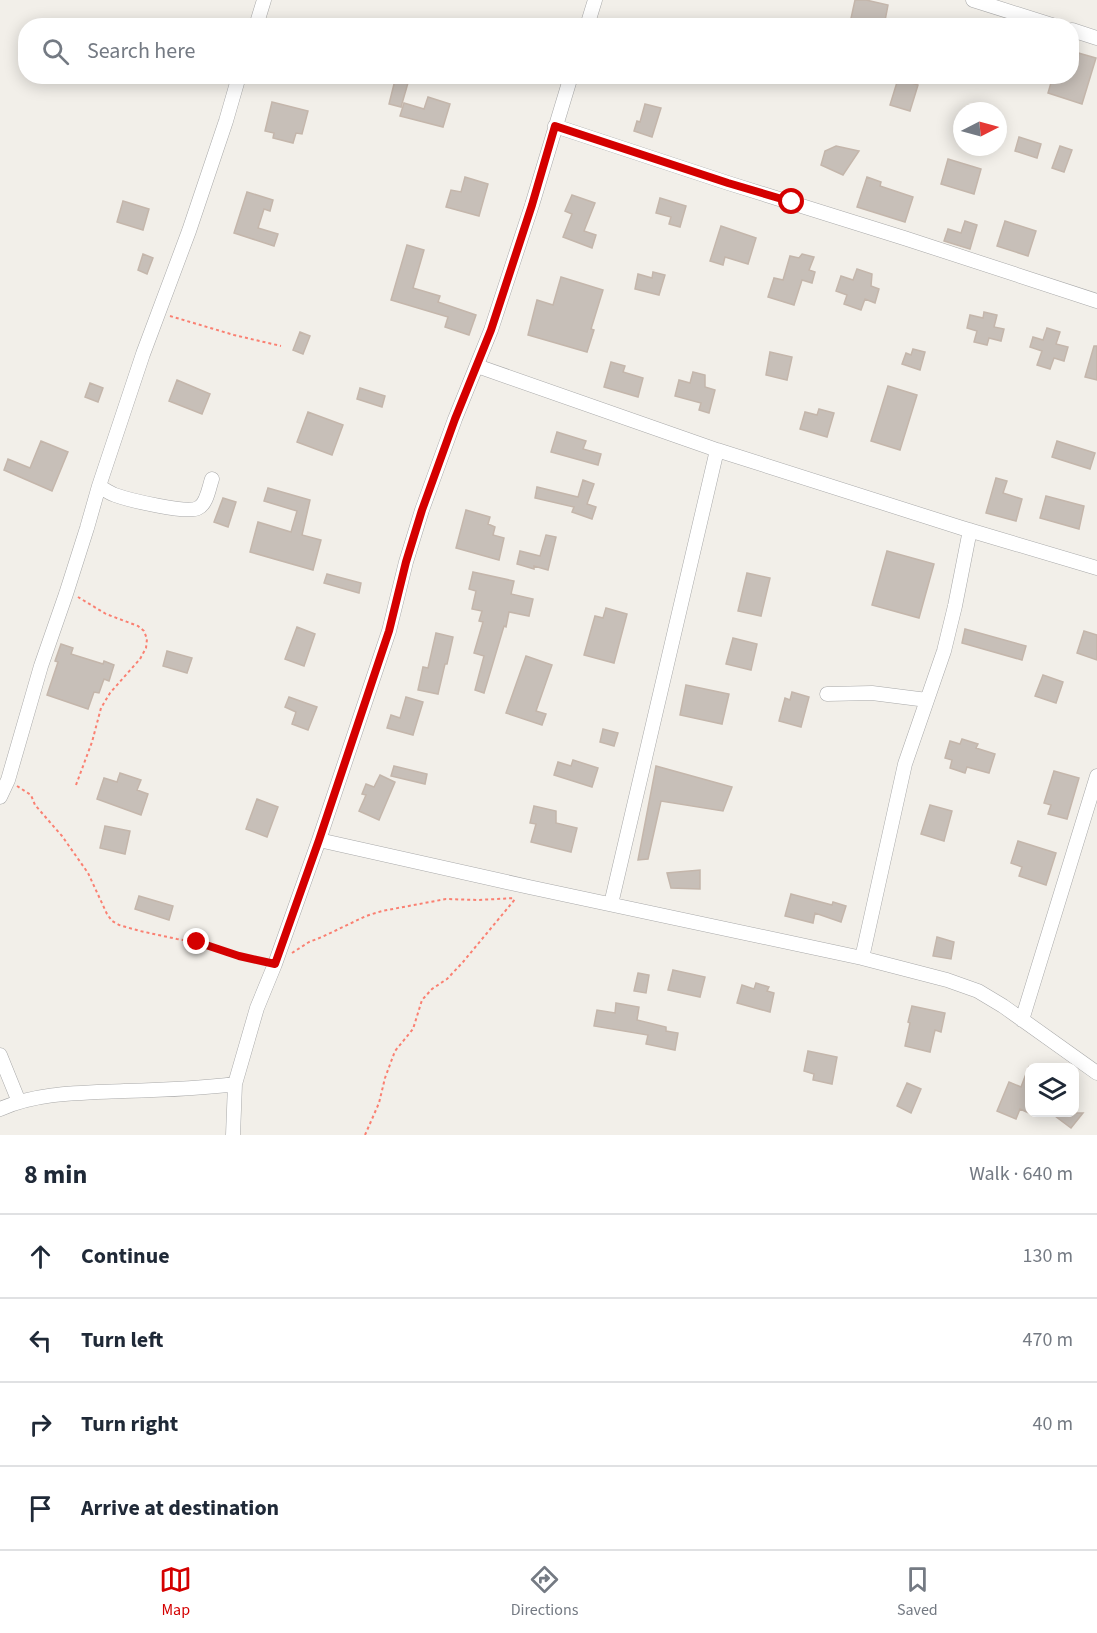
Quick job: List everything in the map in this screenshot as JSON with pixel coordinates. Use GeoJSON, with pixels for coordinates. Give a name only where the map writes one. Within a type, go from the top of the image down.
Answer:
{"type":"FeatureCollection","features":[{"type":"Feature","properties":{"kind":"street"},"geometry":{"type":"LineString","coordinates":[[258,18],[264,0]]}},
{"type":"Feature","properties":{"kind":"street"},"geometry":{"type":"LineString","coordinates":[[589,18],[595,0]]}},
{"type":"Feature","properties":{"kind":"street"},"geometry":{"type":"LineString","coordinates":[[973,0],[1002,4],[1036,18]]}},
{"type":"Feature","properties":{"kind":"street"},"geometry":{"type":"LineString","coordinates":[[1079,32],[1097,38]]}},
{"type":"Feature","properties":{"kind":"street"},"geometry":{"type":"LineString","coordinates":[[0,797],[6,770],[66,594],[99,486],[143,354],[189,231],[237,84]]}},
{"type":"Feature","properties":{"kind":"street"},"geometry":{"type":"LineString","coordinates":[[233,1135],[235,1084],[257,1008],[319,840],[389,631],[422,510],[491,330],[568,84]]}},
{"type":"Feature","properties":{"kind":"street"},"geometry":{"type":"LineString","coordinates":[[555,126],[1097,301]]}},
{"type":"Feature","properties":{"kind":"street"},"geometry":{"type":"LineString","coordinates":[[477,366],[717,450],[1097,568]]}},
{"type":"Feature","properties":{"kind":"street"},"geometry":{"type":"LineString","coordinates":[[610,904],[717,450]]}},
{"type":"Feature","properties":{"kind":"street"},"geometry":{"type":"LineString","coordinates":[[99,486],[113,495],[124,498],[192,510],[201,507],[204,503],[212,479]]}},
{"type":"Feature","properties":{"kind":"street"},"geometry":{"type":"LineString","coordinates":[[862,958],[905,764],[944,651],[970,530]]}},
{"type":"Feature","properties":{"kind":"street"},"geometry":{"type":"LineString","coordinates":[[827,694],[872,693],[927,700]]}},
{"type":"Feature","properties":{"kind":"street"},"geometry":{"type":"LineString","coordinates":[[1022,1020],[1097,776]]}},
{"type":"Feature","properties":{"kind":"street"},"geometry":{"type":"LineString","coordinates":[[319,840],[862,958],[947,980],[978,991],[1003,1006],[1097,1073]]}},
{"type":"Feature","properties":{"kind":"street"},"geometry":{"type":"LineString","coordinates":[[0,1055],[19,1102]]}},
{"type":"Feature","properties":{"kind":"street"},"geometry":{"type":"LineString","coordinates":[[0,1109],[36,1097],[77,1092],[202,1088],[235,1084]]}},
{"type":"Feature","properties":{"kind":"path"},"geometry":{"type":"LineString","coordinates":[[159,312],[234,335],[281,346]]}},
{"type":"Feature","properties":{"kind":"path"},"geometry":{"type":"LineString","coordinates":[[66,594],[81,598],[106,614],[138,626],[144,631],[147,639],[146,648],[140,659],[100,708],[92,742],[76,785]]}},
{"type":"Feature","properties":{"kind":"path"},"geometry":{"type":"LineString","coordinates":[[6,770],[30,795],[35,805],[62,836],[88,873],[112,921],[140,931],[197,942],[239,956],[276,960],[309,942],[382,911],[446,899],[516,898]]}},
{"type":"Feature","properties":{"kind":"path"},"geometry":{"type":"LineString","coordinates":[[365,1135],[379,1103],[395,1051],[413,1029],[422,1000],[464,962],[516,898],[529,887]]}},
{"type":"Feature","properties":{"kind":"building"},"geometry":{"type":"Polygon","coordinates":[[[855,0],[888,5],[886,18],[851,18],[855,0]]]}},
{"type":"Feature","properties":{"kind":"building"},"geometry":{"type":"Polygon","coordinates":[[[1079,53],[1096,58],[1082,104],[1048,93],[1051,84],[1079,84],[1079,53]]]}},
{"type":"Feature","properties":{"kind":"building"},"geometry":{"type":"Polygon","coordinates":[[[394,84],[408,84],[401,107],[389,104],[394,84]]]}},
{"type":"Feature","properties":{"kind":"building"},"geometry":{"type":"Polygon","coordinates":[[[896,84],[918,85],[910,111],[890,105],[896,84]]]}},
{"type":"Feature","properties":{"kind":"building"},"geometry":{"type":"Polygon","coordinates":[[[428,97],[450,104],[443,127],[400,116],[404,103],[424,109],[428,97]]]}},
{"type":"Feature","properties":{"kind":"building"},"geometry":{"type":"Polygon","coordinates":[[[272,102],[308,111],[302,134],[296,133],[293,143],[273,138],[274,133],[265,131],[272,102]]]}},
{"type":"Feature","properties":{"kind":"building"},"geometry":{"type":"Polygon","coordinates":[[[645,104],[661,108],[652,137],[634,131],[637,121],[640,122],[645,104]]]}},
{"type":"Feature","properties":{"kind":"building"},"geometry":{"type":"Polygon","coordinates":[[[1019,137],[1041,144],[1037,158],[1015,151],[1019,137]]]}},
{"type":"Feature","properties":{"kind":"building"},"geometry":{"type":"Polygon","coordinates":[[[836,146],[859,151],[843,175],[821,165],[825,151],[836,146]]]}},
{"type":"Feature","properties":{"kind":"building"},"geometry":{"type":"Polygon","coordinates":[[[1060,146],[1072,150],[1064,172],[1052,168],[1060,146]]]}},
{"type":"Feature","properties":{"kind":"building"},"geometry":{"type":"Polygon","coordinates":[[[948,159],[981,169],[974,194],[941,184],[948,159]]]}},
{"type":"Feature","properties":{"kind":"building"},"geometry":{"type":"Polygon","coordinates":[[[465,177],[488,184],[479,216],[446,207],[451,190],[461,192],[465,177]]]}},
{"type":"Feature","properties":{"kind":"building"},"geometry":{"type":"Polygon","coordinates":[[[867,177],[881,182],[880,186],[913,197],[905,222],[857,207],[867,177]]]}},
{"type":"Feature","properties":{"kind":"building"},"geometry":{"type":"Polygon","coordinates":[[[247,192],[273,200],[270,211],[264,209],[258,228],[278,234],[274,246],[234,233],[247,192]]]}},
{"type":"Feature","properties":{"kind":"building"},"geometry":{"type":"Polygon","coordinates":[[[572,195],[595,203],[584,231],[596,235],[592,248],[563,237],[572,214],[565,211],[572,195]]]}},
{"type":"Feature","properties":{"kind":"building"},"geometry":{"type":"Polygon","coordinates":[[[660,198],[686,206],[680,227],[669,224],[671,217],[656,213],[660,198]]]}},
{"type":"Feature","properties":{"kind":"building"},"geometry":{"type":"Polygon","coordinates":[[[123,201],[149,209],[143,230],[117,222],[123,201]]]}},
{"type":"Feature","properties":{"kind":"building"},"geometry":{"type":"Polygon","coordinates":[[[965,221],[977,225],[970,249],[944,241],[948,229],[961,233],[965,221]]]}},
{"type":"Feature","properties":{"kind":"building"},"geometry":{"type":"Polygon","coordinates":[[[1005,221],[1036,231],[1028,256],[997,246],[1005,221]]]}},
{"type":"Feature","properties":{"kind":"building"},"geometry":{"type":"Polygon","coordinates":[[[721,226],[756,238],[748,264],[725,257],[723,265],[710,261],[721,226]]]}},
{"type":"Feature","properties":{"kind":"building"},"geometry":{"type":"Polygon","coordinates":[[[407,245],[424,250],[413,288],[440,296],[438,302],[476,315],[469,335],[445,327],[448,317],[391,300],[407,245]]]}},
{"type":"Feature","properties":{"kind":"building"},"geometry":{"type":"Polygon","coordinates":[[[143,254],[153,258],[147,274],[138,270],[143,254]]]}},
{"type":"Feature","properties":{"kind":"building"},"geometry":{"type":"Polygon","coordinates":[[[802,254],[814,257],[809,270],[815,272],[812,283],[802,280],[794,305],[768,297],[774,278],[783,280],[790,256],[799,258],[802,254]]]}},
{"type":"Feature","properties":{"kind":"building"},"geometry":{"type":"Polygon","coordinates":[[[857,269],[872,274],[871,286],[879,289],[875,303],[865,299],[861,310],[844,304],[847,295],[836,291],[841,276],[853,280],[857,269]]]}},
{"type":"Feature","properties":{"kind":"building"},"geometry":{"type":"Polygon","coordinates":[[[653,272],[665,275],[659,295],[635,289],[638,274],[652,278],[653,272]]]}},
{"type":"Feature","properties":{"kind":"building"},"geometry":{"type":"Polygon","coordinates":[[[561,277],[603,290],[591,329],[594,330],[587,352],[528,335],[537,300],[553,305],[561,277]]]}},
{"type":"Feature","properties":{"kind":"building"},"geometry":{"type":"Polygon","coordinates":[[[984,312],[997,315],[994,327],[1004,329],[1001,341],[989,338],[987,345],[974,342],[977,331],[967,328],[970,315],[983,318],[984,312]]]}},
{"type":"Feature","properties":{"kind":"building"},"geometry":{"type":"Polygon","coordinates":[[[1047,328],[1060,332],[1056,344],[1068,347],[1064,361],[1054,358],[1050,369],[1037,365],[1042,351],[1030,347],[1033,337],[1043,340],[1047,328]]]}},
{"type":"Feature","properties":{"kind":"building"},"geometry":{"type":"Polygon","coordinates":[[[300,332],[310,336],[303,354],[293,350],[300,332]]]}},
{"type":"Feature","properties":{"kind":"building"},"geometry":{"type":"Polygon","coordinates":[[[1094,346],[1097,346],[1097,380],[1085,377],[1094,346]]]}},
{"type":"Feature","properties":{"kind":"building"},"geometry":{"type":"Polygon","coordinates":[[[913,349],[925,352],[920,370],[902,364],[906,353],[911,355],[913,349]]]}},
{"type":"Feature","properties":{"kind":"building"},"geometry":{"type":"Polygon","coordinates":[[[770,352],[792,357],[787,380],[766,375],[770,352]]]}},
{"type":"Feature","properties":{"kind":"building"},"geometry":{"type":"Polygon","coordinates":[[[611,362],[625,366],[623,372],[643,378],[638,397],[604,387],[611,362]]]}},
{"type":"Feature","properties":{"kind":"building"},"geometry":{"type":"Polygon","coordinates":[[[693,372],[705,375],[705,387],[715,390],[709,413],[699,410],[701,403],[675,396],[679,380],[690,383],[693,372]]]}},
{"type":"Feature","properties":{"kind":"building"},"geometry":{"type":"Polygon","coordinates":[[[177,380],[210,394],[202,414],[169,401],[177,380]]]}},
{"type":"Feature","properties":{"kind":"building"},"geometry":{"type":"Polygon","coordinates":[[[90,383],[103,388],[98,402],[85,397],[90,383]]]}},
{"type":"Feature","properties":{"kind":"building"},"geometry":{"type":"Polygon","coordinates":[[[888,386],[917,395],[900,450],[871,441],[888,386]]]}},
{"type":"Feature","properties":{"kind":"building"},"geometry":{"type":"Polygon","coordinates":[[[360,388],[385,396],[382,407],[357,399],[360,388]]]}},
{"type":"Feature","properties":{"kind":"building"},"geometry":{"type":"Polygon","coordinates":[[[819,409],[834,413],[827,437],[800,429],[805,412],[817,415],[819,409]]]}},
{"type":"Feature","properties":{"kind":"building"},"geometry":{"type":"Polygon","coordinates":[[[308,412],[343,425],[332,455],[297,442],[308,412]]]}},
{"type":"Feature","properties":{"kind":"building"},"geometry":{"type":"Polygon","coordinates":[[[557,432],[586,441],[583,449],[601,454],[598,465],[551,452],[557,432]]]}},
{"type":"Feature","properties":{"kind":"building"},"geometry":{"type":"Polygon","coordinates":[[[41,441],[68,452],[52,491],[4,470],[8,459],[30,468],[41,441]]]}},
{"type":"Feature","properties":{"kind":"building"},"geometry":{"type":"Polygon","coordinates":[[[1057,441],[1095,453],[1090,469],[1052,457],[1057,441]]]}},
{"type":"Feature","properties":{"kind":"building"},"geometry":{"type":"Polygon","coordinates":[[[996,478],[1007,481],[1003,493],[1022,499],[1016,521],[986,513],[996,478]]]}},
{"type":"Feature","properties":{"kind":"building"},"geometry":{"type":"Polygon","coordinates":[[[583,480],[594,484],[587,504],[596,507],[592,519],[572,512],[574,507],[535,498],[537,487],[578,497],[583,480]]]}},
{"type":"Feature","properties":{"kind":"building"},"geometry":{"type":"Polygon","coordinates":[[[268,488],[310,500],[302,535],[321,540],[313,570],[250,552],[258,522],[291,532],[297,511],[264,501],[268,488]]]}},
{"type":"Feature","properties":{"kind":"building"},"geometry":{"type":"Polygon","coordinates":[[[1046,496],[1084,506],[1079,529],[1040,518],[1046,496]]]}},
{"type":"Feature","properties":{"kind":"building"},"geometry":{"type":"Polygon","coordinates":[[[223,498],[236,502],[228,527],[214,522],[223,498]]]}},
{"type":"Feature","properties":{"kind":"building"},"geometry":{"type":"Polygon","coordinates":[[[466,510],[490,517],[488,524],[495,527],[493,535],[504,538],[499,560],[456,548],[466,510]]]}},
{"type":"Feature","properties":{"kind":"building"},"geometry":{"type":"Polygon","coordinates":[[[546,535],[556,537],[548,570],[517,564],[520,551],[540,556],[546,535]]]}},
{"type":"Feature","properties":{"kind":"building"},"geometry":{"type":"Polygon","coordinates":[[[887,551],[934,564],[919,618],[872,605],[887,551]]]}},
{"type":"Feature","properties":{"kind":"building"},"geometry":{"type":"Polygon","coordinates":[[[473,572],[514,581],[511,594],[533,599],[529,616],[509,612],[484,693],[475,690],[484,656],[474,653],[483,622],[479,621],[482,611],[472,609],[476,591],[469,589],[473,572]]]}},
{"type":"Feature","properties":{"kind":"building"},"geometry":{"type":"Polygon","coordinates":[[[747,573],[770,578],[761,616],[738,611],[747,573]]]}},
{"type":"Feature","properties":{"kind":"building"},"geometry":{"type":"Polygon","coordinates":[[[327,574],[361,583],[359,593],[324,583],[327,574]]]}},
{"type":"Feature","properties":{"kind":"building"},"geometry":{"type":"Polygon","coordinates":[[[606,608],[627,614],[614,663],[584,655],[595,616],[603,618],[606,608]]]}},
{"type":"Feature","properties":{"kind":"building"},"geometry":{"type":"Polygon","coordinates":[[[297,627],[315,634],[304,666],[285,659],[297,627]]]}},
{"type":"Feature","properties":{"kind":"building"},"geometry":{"type":"Polygon","coordinates":[[[965,629],[1026,646],[1022,660],[962,643],[965,629]]]}},
{"type":"Feature","properties":{"kind":"building"},"geometry":{"type":"Polygon","coordinates":[[[1084,631],[1097,635],[1097,660],[1077,653],[1084,631]]]}},
{"type":"Feature","properties":{"kind":"building"},"geometry":{"type":"Polygon","coordinates":[[[436,633],[453,637],[438,694],[418,690],[423,667],[428,668],[436,633]]]}},
{"type":"Feature","properties":{"kind":"building"},"geometry":{"type":"Polygon","coordinates":[[[733,638],[757,644],[751,670],[726,664],[733,638]]]}},
{"type":"Feature","properties":{"kind":"building"},"geometry":{"type":"Polygon","coordinates":[[[61,644],[73,648],[71,654],[114,665],[109,681],[104,679],[99,693],[94,692],[88,709],[47,695],[58,662],[55,661],[61,644]]]}},
{"type":"Feature","properties":{"kind":"building"},"geometry":{"type":"Polygon","coordinates":[[[167,651],[192,658],[187,673],[163,666],[167,651]]]}},
{"type":"Feature","properties":{"kind":"building"},"geometry":{"type":"Polygon","coordinates":[[[526,656],[552,665],[536,711],[546,714],[542,725],[506,713],[526,656]]]}},
{"type":"Feature","properties":{"kind":"building"},"geometry":{"type":"Polygon","coordinates":[[[1043,675],[1063,682],[1056,703],[1035,696],[1043,675]]]}},
{"type":"Feature","properties":{"kind":"building"},"geometry":{"type":"Polygon","coordinates":[[[686,685],[729,694],[722,724],[680,715],[686,685]]]}},
{"type":"Feature","properties":{"kind":"building"},"geometry":{"type":"Polygon","coordinates":[[[792,692],[809,697],[801,727],[779,721],[785,698],[790,700],[792,692]]]}},
{"type":"Feature","properties":{"kind":"building"},"geometry":{"type":"Polygon","coordinates":[[[289,697],[317,707],[308,730],[292,724],[296,712],[285,707],[289,697]]]}},
{"type":"Feature","properties":{"kind":"building"},"geometry":{"type":"Polygon","coordinates":[[[406,697],[423,702],[413,735],[387,728],[391,715],[400,718],[406,697]]]}},
{"type":"Feature","properties":{"kind":"building"},"geometry":{"type":"Polygon","coordinates":[[[603,729],[618,733],[614,746],[600,742],[603,729]]]}},
{"type":"Feature","properties":{"kind":"building"},"geometry":{"type":"Polygon","coordinates":[[[962,739],[978,744],[976,748],[995,754],[989,773],[967,767],[965,773],[950,768],[952,760],[945,758],[950,741],[960,744],[962,739]]]}},
{"type":"Feature","properties":{"kind":"building"},"geometry":{"type":"Polygon","coordinates":[[[573,760],[598,768],[592,787],[554,775],[558,762],[571,766],[573,760]]]}},
{"type":"Feature","properties":{"kind":"building"},"geometry":{"type":"Polygon","coordinates":[[[394,766],[427,774],[425,784],[391,776],[394,766]]]}},
{"type":"Feature","properties":{"kind":"building"},"geometry":{"type":"Polygon","coordinates":[[[656,766],[732,787],[723,811],[661,801],[648,859],[638,860],[656,766]]]}},
{"type":"Feature","properties":{"kind":"building"},"geometry":{"type":"Polygon","coordinates":[[[1054,771],[1079,778],[1067,819],[1048,814],[1051,805],[1044,803],[1054,771]]]}},
{"type":"Feature","properties":{"kind":"building"},"geometry":{"type":"Polygon","coordinates":[[[120,773],[141,780],[137,790],[148,794],[141,815],[97,799],[104,778],[117,782],[120,773]]]}},
{"type":"Feature","properties":{"kind":"building"},"geometry":{"type":"Polygon","coordinates":[[[380,775],[395,782],[379,820],[359,811],[366,795],[362,794],[366,784],[374,787],[380,775]]]}},
{"type":"Feature","properties":{"kind":"building"},"geometry":{"type":"Polygon","coordinates":[[[257,799],[278,807],[267,837],[246,829],[257,799]]]}},
{"type":"Feature","properties":{"kind":"building"},"geometry":{"type":"Polygon","coordinates":[[[930,805],[952,811],[944,841],[921,834],[930,805]]]}},
{"type":"Feature","properties":{"kind":"building"},"geometry":{"type":"Polygon","coordinates":[[[534,806],[556,811],[556,823],[577,828],[571,852],[531,842],[536,824],[530,823],[534,806]]]}},
{"type":"Feature","properties":{"kind":"building"},"geometry":{"type":"Polygon","coordinates":[[[105,826],[130,831],[125,854],[100,848],[105,826]]]}},
{"type":"Feature","properties":{"kind":"building"},"geometry":{"type":"Polygon","coordinates":[[[1018,841],[1056,853],[1046,885],[1019,876],[1022,867],[1011,863],[1018,841]]]}},
{"type":"Feature","properties":{"kind":"building"},"geometry":{"type":"Polygon","coordinates":[[[700,870],[700,889],[671,888],[667,873],[700,870]]]}},
{"type":"Feature","properties":{"kind":"building"},"geometry":{"type":"Polygon","coordinates":[[[791,894],[832,905],[833,902],[846,906],[841,922],[815,913],[813,923],[785,916],[791,894]]]}},
{"type":"Feature","properties":{"kind":"building"},"geometry":{"type":"Polygon","coordinates":[[[139,896],[173,906],[169,920],[135,909],[139,896]]]}},
{"type":"Feature","properties":{"kind":"building"},"geometry":{"type":"Polygon","coordinates":[[[937,937],[954,942],[951,959],[933,956],[937,937]]]}},
{"type":"Feature","properties":{"kind":"building"},"geometry":{"type":"Polygon","coordinates":[[[673,970],[705,977],[700,997],[668,990],[673,970]]]}},
{"type":"Feature","properties":{"kind":"building"},"geometry":{"type":"Polygon","coordinates":[[[638,973],[649,975],[646,993],[634,991],[638,973]]]}},
{"type":"Feature","properties":{"kind":"building"},"geometry":{"type":"Polygon","coordinates":[[[756,983],[769,987],[767,991],[774,993],[770,1012],[737,1003],[742,985],[754,989],[756,983]]]}},
{"type":"Feature","properties":{"kind":"building"},"geometry":{"type":"Polygon","coordinates":[[[616,1003],[639,1007],[637,1020],[666,1027],[666,1031],[678,1033],[675,1050],[646,1044],[648,1035],[594,1026],[597,1010],[615,1013],[616,1003]]]}},
{"type":"Feature","properties":{"kind":"building"},"geometry":{"type":"Polygon","coordinates":[[[912,1006],[945,1013],[941,1032],[935,1030],[930,1052],[905,1046],[912,1006]]]}},
{"type":"Feature","properties":{"kind":"building"},"geometry":{"type":"Polygon","coordinates":[[[808,1051],[837,1057],[832,1084],[813,1080],[814,1074],[804,1071],[808,1051]]]}},
{"type":"Feature","properties":{"kind":"building"},"geometry":{"type":"Polygon","coordinates":[[[1025,1076],[1025,1111],[1020,1109],[1016,1119],[997,1111],[1009,1082],[1021,1087],[1025,1076]]]}},
{"type":"Feature","properties":{"kind":"building"},"geometry":{"type":"Polygon","coordinates":[[[907,1083],[921,1089],[911,1113],[897,1106],[907,1083]]]}},
{"type":"Feature","properties":{"kind":"building"},"geometry":{"type":"Polygon","coordinates":[[[1079,1113],[1083,1113],[1071,1128],[1056,1117],[1079,1117],[1079,1113]]]}},
{"type":"Feature","properties":{"kind":"route"},"geometry":{"type":"LineString","coordinates":[[197,942],[239,956],[275,964],[389,631],[422,510],[491,330],[555,126],[792,202]]}}]}
